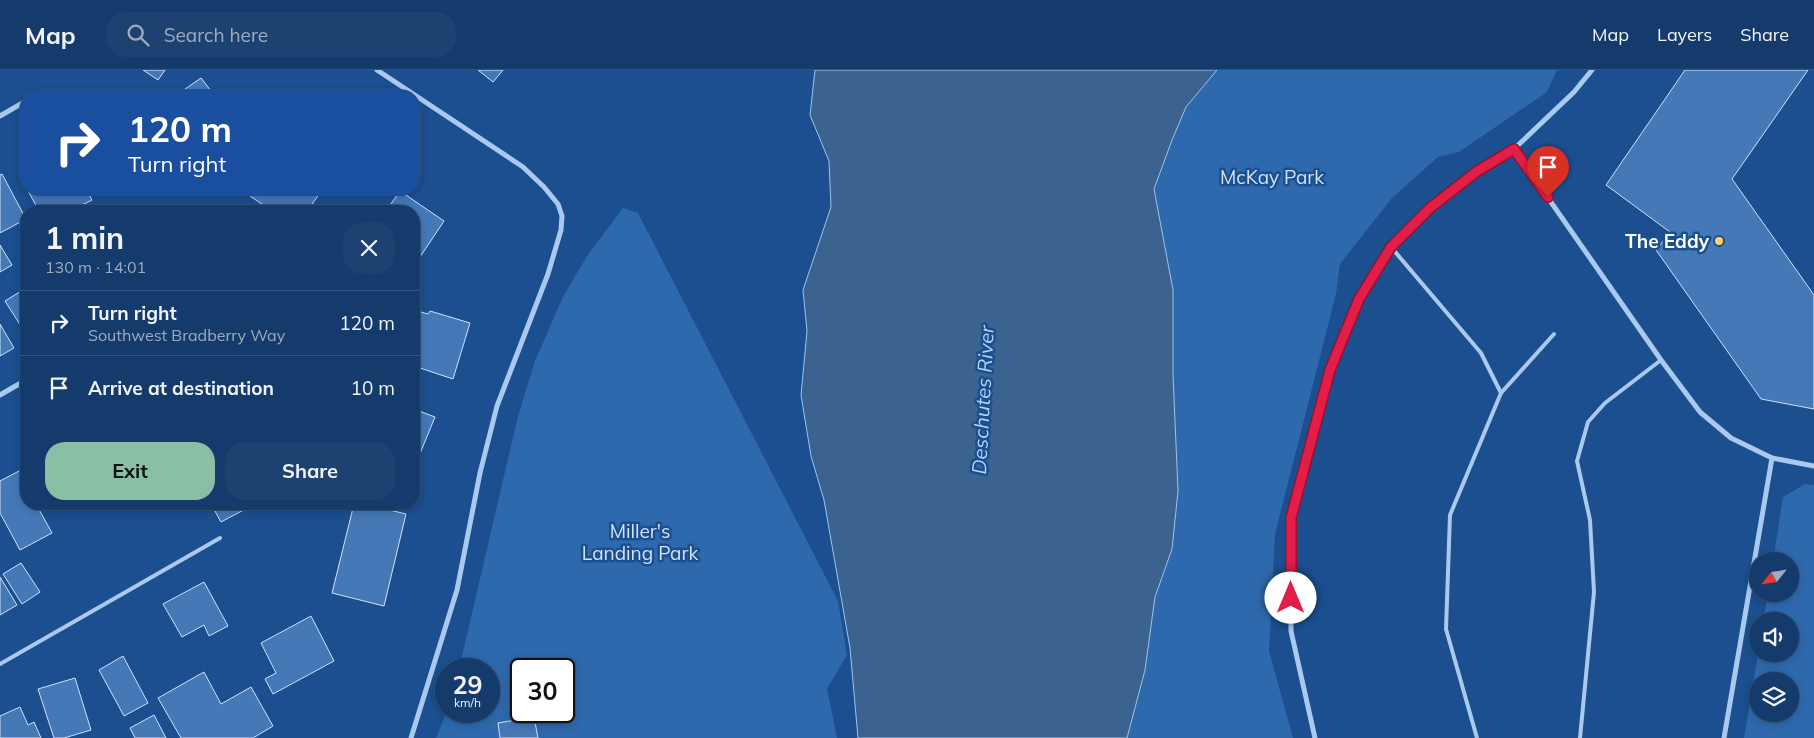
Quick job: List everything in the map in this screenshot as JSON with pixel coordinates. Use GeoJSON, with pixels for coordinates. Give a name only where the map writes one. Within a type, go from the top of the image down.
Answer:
{"type":"FeatureCollection","features":[{"type":"Feature","properties":{"kind":"street"},"geometry":{"type":"LineString","coordinates":[[376,70],[406,90]]}},
{"type":"Feature","properties":{"kind":"street"},"geometry":{"type":"LineString","coordinates":[[1315,738],[1291,631],[1291,518],[1330,370],[1359,299],[1391,247],[1430,208],[1476,172],[1514,149],[1574,92],[1592,70]]}},
{"type":"Feature","properties":{"kind":"street"},"geometry":{"type":"LineString","coordinates":[[411,738],[457,590],[480,473],[497,406],[548,274],[561,230],[562,216],[558,204],[544,187],[523,167],[420,99]]}},
{"type":"Feature","properties":{"kind":"street"},"geometry":{"type":"LineString","coordinates":[[0,116],[20,104]]}},
{"type":"Feature","properties":{"kind":"street"},"geometry":{"type":"LineString","coordinates":[[1514,149],[1700,412],[1731,438],[1772,458],[1814,466]]}},
{"type":"Feature","properties":{"kind":"street"},"geometry":{"type":"LineString","coordinates":[[0,395],[20,383]]}},
{"type":"Feature","properties":{"kind":"street"},"geometry":{"type":"LineString","coordinates":[[1724,738],[1772,458]]}},
{"type":"Feature","properties":{"kind":"lane"},"geometry":{"type":"LineString","coordinates":[[1391,247],[1481,353],[1502,393]]}},
{"type":"Feature","properties":{"kind":"lane"},"geometry":{"type":"LineString","coordinates":[[1477,738],[1446,629],[1450,515],[1502,393],[1554,334]]}},
{"type":"Feature","properties":{"kind":"lane"},"geometry":{"type":"LineString","coordinates":[[1580,738],[1594,592],[1590,520],[1577,461],[1588,422],[1604,403],[1662,360]]}},
{"type":"Feature","properties":{"kind":"lane"},"geometry":{"type":"LineString","coordinates":[[0,664],[220,538]]}},
{"type":"Feature","properties":{"kind":"green space","name":"McKay Park"},"geometry":{"type":"Polygon","coordinates":[[[1217,70],[1557,70],[1547,92],[1459,152],[1438,157],[1392,198],[1340,264],[1336,294],[1275,534],[1269,651],[1293,738],[1127,738],[1145,670],[1155,597],[1172,549],[1178,491],[1173,375],[1173,290],[1154,189],[1186,107],[1217,70]]]}},
{"type":"Feature","properties":{"kind":"green space","name":"Miller's Landing Park"},"geometry":{"type":"Polygon","coordinates":[[[623,208],[638,213],[838,601],[847,655],[827,689],[837,738],[436,738],[442,723],[500,723],[500,658],[462,658],[518,416],[535,361],[563,297],[587,256],[623,208]]]}},
{"type":"Feature","properties":{"kind":"green space"},"geometry":{"type":"Polygon","coordinates":[[[1805,484],[1814,485],[1814,738],[1744,738],[1749,708],[1749,722],[1799,722],[1799,672],[1755,672],[1757,662],[1799,662],[1799,612],[1765,612],[1767,602],[1799,602],[1799,552],[1774,552],[1783,497],[1805,484]]]}},
{"type":"Feature","properties":{"kind":"water","name":"Deschutes River"},"geometry":{"type":"Polygon","coordinates":[[[815,70],[1217,70],[1186,107],[1154,189],[1173,290],[1173,375],[1178,491],[1172,549],[1155,597],[1145,670],[1127,738],[858,738],[850,648],[824,500],[811,456],[801,395],[807,331],[803,290],[831,207],[829,161],[810,115],[815,70]]]}},
{"type":"Feature","properties":{"kind":"building"},"geometry":{"type":"Polygon","coordinates":[[[143,70],[165,70],[158,80],[143,70]]]}},
{"type":"Feature","properties":{"kind":"building"},"geometry":{"type":"Polygon","coordinates":[[[478,70],[503,70],[493,82],[478,70]]]}},
{"type":"Feature","properties":{"kind":"building","name":"The Eddy"},"geometry":{"type":"Polygon","coordinates":[[[1685,70],[1808,70],[1732,179],[1814,295],[1814,409],[1761,399],[1656,250],[1670,232],[1606,185],[1685,70]]]}},
{"type":"Feature","properties":{"kind":"building"},"geometry":{"type":"Polygon","coordinates":[[[201,78],[210,90],[184,90],[201,78]]]}},
{"type":"Feature","properties":{"kind":"building"},"geometry":{"type":"Polygon","coordinates":[[[2,174],[20,208],[20,222],[0,233],[0,175],[2,174]]]}},
{"type":"Feature","properties":{"kind":"building"},"geometry":{"type":"Polygon","coordinates":[[[30,195],[89,195],[92,200],[82,205],[36,205],[30,195]]]}},
{"type":"Feature","properties":{"kind":"building"},"geometry":{"type":"Polygon","coordinates":[[[319,195],[311,205],[263,205],[250,196],[319,195]]]}},
{"type":"Feature","properties":{"kind":"building"},"geometry":{"type":"Polygon","coordinates":[[[397,195],[406,195],[444,221],[420,257],[420,205],[390,205],[397,195]]]}},
{"type":"Feature","properties":{"kind":"building"},"geometry":{"type":"Polygon","coordinates":[[[0,245],[12,265],[0,272],[0,245]]]}},
{"type":"Feature","properties":{"kind":"building"},"geometry":{"type":"Polygon","coordinates":[[[20,292],[20,325],[5,301],[20,292]]]}},
{"type":"Feature","properties":{"kind":"building"},"geometry":{"type":"Polygon","coordinates":[[[430,311],[470,323],[453,379],[420,368],[420,312],[428,314],[430,311]]]}},
{"type":"Feature","properties":{"kind":"building"},"geometry":{"type":"Polygon","coordinates":[[[0,324],[14,348],[0,356],[0,324]]]}},
{"type":"Feature","properties":{"kind":"building"},"geometry":{"type":"Polygon","coordinates":[[[420,411],[435,417],[420,454],[420,411]]]}},
{"type":"Feature","properties":{"kind":"building"},"geometry":{"type":"Polygon","coordinates":[[[19,471],[20,510],[39,510],[52,533],[20,550],[0,513],[0,481],[19,471]]]}},
{"type":"Feature","properties":{"kind":"building"},"geometry":{"type":"Polygon","coordinates":[[[214,510],[244,510],[221,522],[214,510]]]}},
{"type":"Feature","properties":{"kind":"building"},"geometry":{"type":"Polygon","coordinates":[[[353,510],[390,510],[406,514],[384,606],[332,593],[353,510]]]}},
{"type":"Feature","properties":{"kind":"building"},"geometry":{"type":"Polygon","coordinates":[[[21,563],[40,592],[22,604],[3,574],[21,563]]]}},
{"type":"Feature","properties":{"kind":"building"},"geometry":{"type":"Polygon","coordinates":[[[0,577],[17,605],[0,615],[0,577]]]}},
{"type":"Feature","properties":{"kind":"building"},"geometry":{"type":"Polygon","coordinates":[[[204,582],[228,626],[209,636],[204,625],[182,637],[163,604],[204,582]]]}},
{"type":"Feature","properties":{"kind":"building"},"geometry":{"type":"Polygon","coordinates":[[[311,616],[334,661],[273,694],[265,679],[276,673],[261,643],[311,616]]]}},
{"type":"Feature","properties":{"kind":"building"},"geometry":{"type":"Polygon","coordinates":[[[123,656],[148,703],[124,716],[99,670],[123,656]]]}},
{"type":"Feature","properties":{"kind":"building"},"geometry":{"type":"Polygon","coordinates":[[[204,672],[221,704],[251,687],[273,726],[253,738],[181,738],[158,698],[204,672]]]}},
{"type":"Feature","properties":{"kind":"building"},"geometry":{"type":"Polygon","coordinates":[[[75,678],[91,730],[64,738],[54,738],[38,689],[75,678]]]}},
{"type":"Feature","properties":{"kind":"building"},"geometry":{"type":"Polygon","coordinates":[[[20,707],[28,725],[34,722],[41,738],[0,738],[0,716],[20,707]]]}},
{"type":"Feature","properties":{"kind":"building"},"geometry":{"type":"Polygon","coordinates":[[[154,715],[166,738],[135,738],[130,728],[154,715]]]}},
{"type":"Feature","properties":{"kind":"building"},"geometry":{"type":"Polygon","coordinates":[[[510,721],[510,723],[535,723],[538,738],[500,738],[498,723],[510,721]]]}},
{"type":"Feature","properties":{"kind":"place","name":"The Eddy"},"geometry":{"type":"Point","coordinates":[1719,241]}},
{"type":"Feature","properties":{"kind":"route"},"geometry":{"type":"LineString","coordinates":[[1291,598],[1291,518],[1330,370],[1359,299],[1391,247],[1430,208],[1476,172],[1514,149],[1548,197]]}}]}
